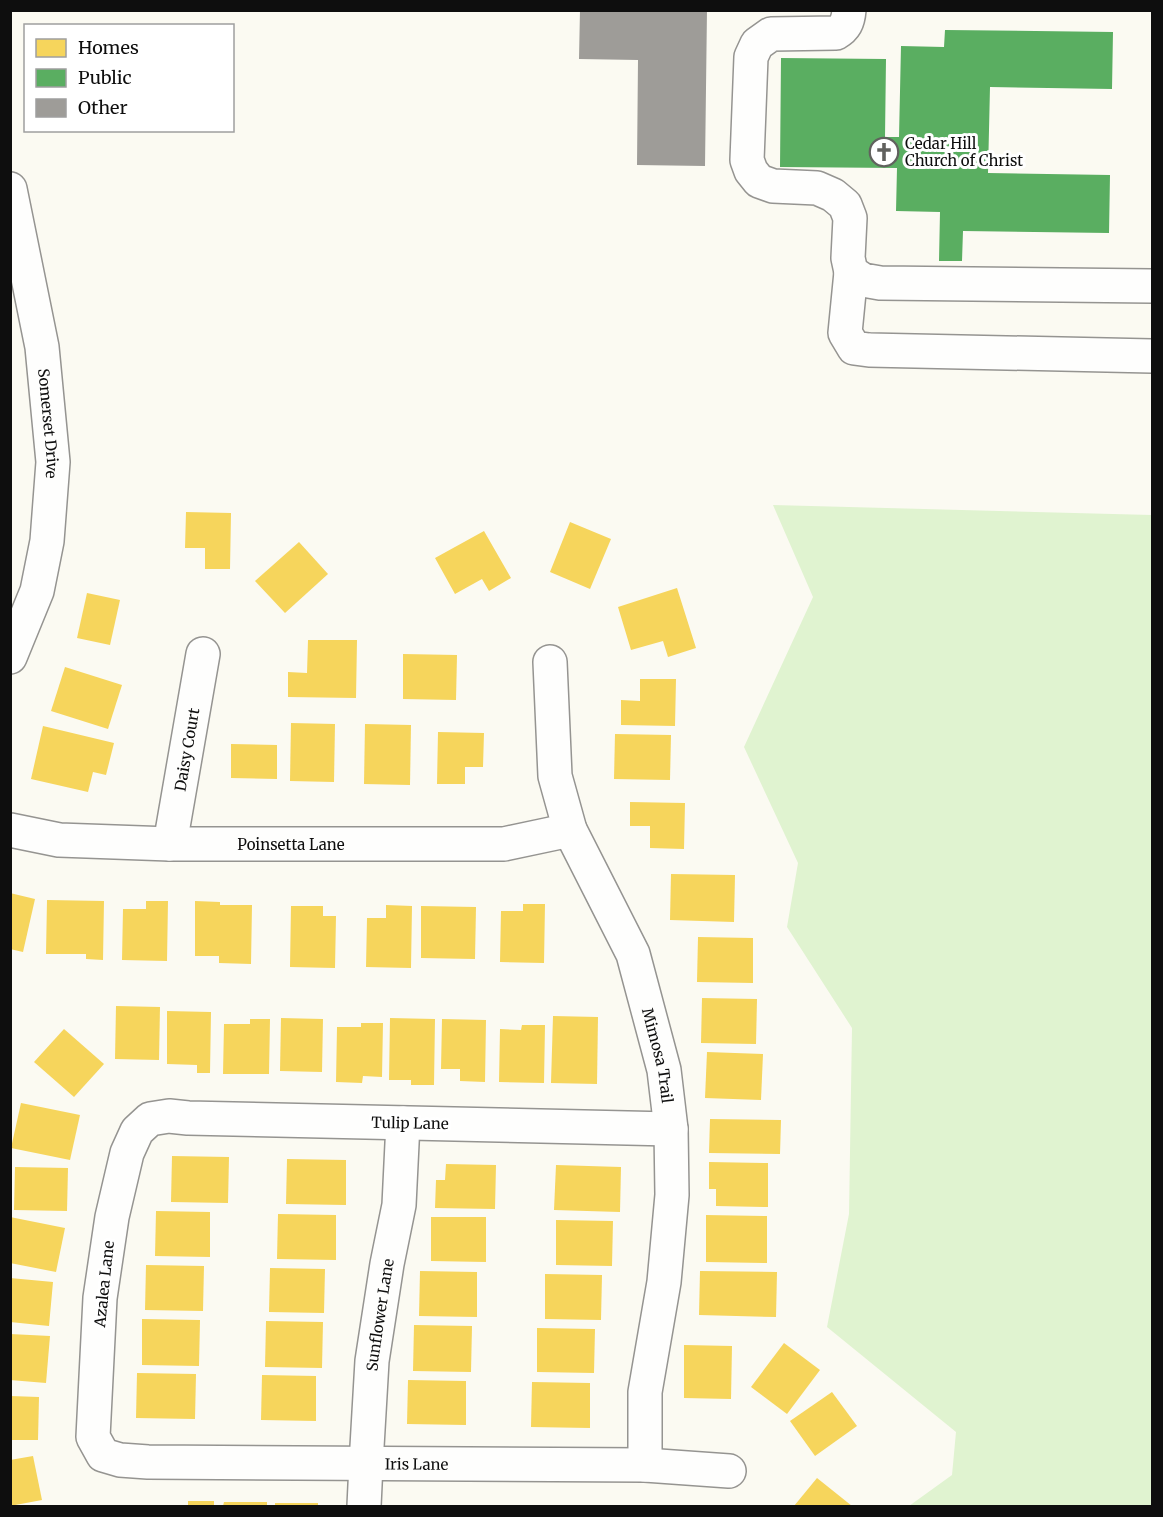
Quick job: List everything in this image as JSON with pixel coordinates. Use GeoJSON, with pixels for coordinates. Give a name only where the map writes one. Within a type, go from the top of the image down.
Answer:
{"type":"FeatureCollection","features":[{"type":"Feature","properties":{"kind":"street"},"geometry":{"type":"LineString","coordinates":[[849,10],[843,29],[836,33],[771,34],[757,44],[751,57],[747,160],[751,171],[759,181],[773,186],[817,188],[833,195],[845,205],[850,218],[848,258],[851,272],[845,333],[854,348],[1152,356]]}},
{"type":"Feature","properties":{"kind":"street","name":"Somerset Drive"},"geometry":{"type":"LineString","coordinates":[[10,189],[42,347],[53,462],[47,541],[37,591],[10,657]]}},
{"type":"Feature","properties":{"kind":"street"},"geometry":{"type":"LineString","coordinates":[[851,272],[863,280],[880,283],[1152,286]]}},
{"type":"Feature","properties":{"kind":"street","name":"Daisy Court"},"geometry":{"type":"LineString","coordinates":[[170,844],[203,654]]}},
{"type":"Feature","properties":{"kind":"street","name":"Mimosa Trail"},"geometry":{"type":"LineString","coordinates":[[550,662],[555,776],[570,831],[633,954],[664,1070],[671,1129],[672,1195],[664,1282],[645,1392],[645,1466]]}},
{"type":"Feature","properties":{"kind":"street","name":"Poinsetta Lane"},"geometry":{"type":"LineString","coordinates":[[10,830],[58,840],[170,844],[504,844],[570,831]]}},
{"type":"Feature","properties":{"kind":"street","name":"Tulip Lane"},"geometry":{"type":"LineString","coordinates":[[150,1119],[169,1116],[671,1129]]}},
{"type":"Feature","properties":{"kind":"street","name":"Azalea Lane"},"geometry":{"type":"LineString","coordinates":[[103,1455],[93,1437],[100,1298],[112,1217],[128,1153],[137,1131],[150,1119]]}},
{"type":"Feature","properties":{"kind":"street","name":"Sunflower Lane"},"geometry":{"type":"LineString","coordinates":[[364,1506],[372,1361],[399,1205],[403,1123]]}},
{"type":"Feature","properties":{"kind":"street","name":"Iris Lane"},"geometry":{"type":"LineString","coordinates":[[103,1455],[120,1460],[147,1462],[645,1466],[729,1471]]}},
{"type":"Feature","properties":{"kind":"green space"},"geometry":{"type":"Polygon","coordinates":[[[773,505],[1152,515],[1152,1506],[909,1506],[952,1475],[956,1432],[827,1327],[849,1214],[852,1028],[787,927],[798,863],[744,747],[813,597],[773,505]]]}},
{"type":"Feature","properties":{"kind":"building: Homes"},"geometry":{"type":"Polygon","coordinates":[[[186,512],[231,513],[230,569],[205,569],[205,548],[185,548],[186,512]]]}},
{"type":"Feature","properties":{"kind":"building: Homes"},"geometry":{"type":"Polygon","coordinates":[[[570,522],[611,539],[590,589],[550,572],[570,522]]]}},
{"type":"Feature","properties":{"kind":"building: Homes"},"geometry":{"type":"Polygon","coordinates":[[[484,531],[511,578],[489,591],[482,579],[455,594],[435,558],[484,531]]]}},
{"type":"Feature","properties":{"kind":"building: Homes"},"geometry":{"type":"Polygon","coordinates":[[[299,542],[328,574],[285,613],[255,581],[299,542]]]}},
{"type":"Feature","properties":{"kind":"building: Homes"},"geometry":{"type":"Polygon","coordinates":[[[677,588],[696,648],[668,657],[663,641],[631,650],[618,607],[677,588]]]}},
{"type":"Feature","properties":{"kind":"building: Homes"},"geometry":{"type":"Polygon","coordinates":[[[87,593],[120,600],[110,645],[77,638],[87,593]]]}},
{"type":"Feature","properties":{"kind":"building: Homes"},"geometry":{"type":"Polygon","coordinates":[[[308,640],[357,640],[356,698],[288,697],[288,672],[307,673],[308,640]]]}},
{"type":"Feature","properties":{"kind":"building: Homes"},"geometry":{"type":"Polygon","coordinates":[[[403,654],[457,655],[456,700],[403,699],[403,654]]]}},
{"type":"Feature","properties":{"kind":"building: Homes"},"geometry":{"type":"Polygon","coordinates":[[[65,667],[122,685],[108,729],[51,711],[65,667]]]}},
{"type":"Feature","properties":{"kind":"building: Homes"},"geometry":{"type":"Polygon","coordinates":[[[640,679],[676,679],[675,726],[621,725],[621,700],[640,701],[640,679]]]}},
{"type":"Feature","properties":{"kind":"building: Homes"},"geometry":{"type":"Polygon","coordinates":[[[291,723],[335,724],[334,782],[290,781],[291,723]]]}},
{"type":"Feature","properties":{"kind":"building: Homes"},"geometry":{"type":"Polygon","coordinates":[[[365,724],[411,725],[410,785],[364,784],[365,724]]]}},
{"type":"Feature","properties":{"kind":"building: Homes"},"geometry":{"type":"Polygon","coordinates":[[[43,726],[114,743],[106,775],[93,772],[88,792],[31,779],[43,726]]]}},
{"type":"Feature","properties":{"kind":"building: Homes"},"geometry":{"type":"Polygon","coordinates":[[[438,732],[484,733],[483,767],[465,767],[465,784],[437,784],[438,732]]]}},
{"type":"Feature","properties":{"kind":"building: Homes"},"geometry":{"type":"Polygon","coordinates":[[[615,734],[671,735],[670,780],[614,779],[615,734]]]}},
{"type":"Feature","properties":{"kind":"building: Homes"},"geometry":{"type":"Polygon","coordinates":[[[231,744],[277,745],[277,779],[231,778],[231,744]]]}},
{"type":"Feature","properties":{"kind":"building: Homes"},"geometry":{"type":"Polygon","coordinates":[[[630,802],[685,803],[684,849],[650,848],[650,826],[630,826],[630,802]]]}},
{"type":"Feature","properties":{"kind":"building: Homes"},"geometry":{"type":"Polygon","coordinates":[[[671,874],[735,875],[734,922],[670,920],[671,874]]]}},
{"type":"Feature","properties":{"kind":"building: Homes"},"geometry":{"type":"Polygon","coordinates":[[[10,893],[35,899],[23,952],[10,949],[10,893]]]}},
{"type":"Feature","properties":{"kind":"building: Homes"},"geometry":{"type":"Polygon","coordinates":[[[47,900],[104,901],[103,960],[86,959],[86,954],[46,954],[47,900]]]}},
{"type":"Feature","properties":{"kind":"building: Homes"},"geometry":{"type":"Polygon","coordinates":[[[146,901],[168,901],[167,961],[122,960],[123,909],[146,909],[146,901]]]}},
{"type":"Feature","properties":{"kind":"building: Homes"},"geometry":{"type":"Polygon","coordinates":[[[195,901],[220,902],[220,905],[252,905],[251,964],[219,963],[219,956],[195,956],[195,901]]]}},
{"type":"Feature","properties":{"kind":"building: Homes"},"geometry":{"type":"Polygon","coordinates":[[[523,904],[545,904],[544,963],[500,962],[501,911],[523,911],[523,904]]]}},
{"type":"Feature","properties":{"kind":"building: Homes"},"geometry":{"type":"Polygon","coordinates":[[[386,905],[412,906],[411,968],[366,967],[367,918],[386,918],[386,905]]]}},
{"type":"Feature","properties":{"kind":"building: Homes"},"geometry":{"type":"Polygon","coordinates":[[[291,906],[323,906],[323,916],[336,916],[335,968],[290,967],[291,906]]]}},
{"type":"Feature","properties":{"kind":"building: Homes"},"geometry":{"type":"Polygon","coordinates":[[[421,906],[476,907],[475,959],[421,958],[421,906]]]}},
{"type":"Feature","properties":{"kind":"building: Homes"},"geometry":{"type":"Polygon","coordinates":[[[698,937],[753,938],[753,983],[697,982],[698,937]]]}},
{"type":"Feature","properties":{"kind":"building: Homes"},"geometry":{"type":"Polygon","coordinates":[[[702,998],[757,999],[756,1044],[701,1043],[702,998]]]}},
{"type":"Feature","properties":{"kind":"building: Homes"},"geometry":{"type":"Polygon","coordinates":[[[116,1006],[160,1007],[159,1060],[115,1059],[116,1006]]]}},
{"type":"Feature","properties":{"kind":"building: Homes"},"geometry":{"type":"Polygon","coordinates":[[[167,1011],[211,1012],[210,1073],[197,1073],[197,1065],[167,1064],[167,1011]]]}},
{"type":"Feature","properties":{"kind":"building: Homes"},"geometry":{"type":"Polygon","coordinates":[[[553,1016],[598,1017],[597,1084],[551,1083],[553,1016]]]}},
{"type":"Feature","properties":{"kind":"building: Homes"},"geometry":{"type":"Polygon","coordinates":[[[281,1018],[323,1019],[322,1072],[280,1071],[281,1018]]]}},
{"type":"Feature","properties":{"kind":"building: Homes"},"geometry":{"type":"Polygon","coordinates":[[[390,1018],[435,1019],[434,1085],[411,1085],[411,1080],[389,1080],[390,1018]]]}},
{"type":"Feature","properties":{"kind":"building: Homes"},"geometry":{"type":"Polygon","coordinates":[[[250,1019],[270,1019],[269,1074],[223,1074],[224,1024],[250,1024],[250,1019]]]}},
{"type":"Feature","properties":{"kind":"building: Homes"},"geometry":{"type":"Polygon","coordinates":[[[442,1019],[486,1020],[485,1082],[460,1081],[460,1069],[441,1069],[442,1019]]]}},
{"type":"Feature","properties":{"kind":"building: Homes"},"geometry":{"type":"Polygon","coordinates":[[[361,1023],[383,1023],[382,1077],[363,1076],[362,1083],[336,1082],[337,1027],[361,1027],[361,1023]]]}},
{"type":"Feature","properties":{"kind":"building: Homes"},"geometry":{"type":"Polygon","coordinates":[[[522,1025],[545,1025],[544,1083],[499,1082],[500,1029],[521,1030],[522,1025]]]}},
{"type":"Feature","properties":{"kind":"building: Homes"},"geometry":{"type":"Polygon","coordinates":[[[64,1029],[104,1064],[74,1097],[34,1062],[64,1029]]]}},
{"type":"Feature","properties":{"kind":"building: Homes"},"geometry":{"type":"Polygon","coordinates":[[[707,1052],[763,1054],[761,1100],[705,1098],[707,1052]]]}},
{"type":"Feature","properties":{"kind":"building: Homes"},"geometry":{"type":"Polygon","coordinates":[[[21,1103],[80,1115],[70,1160],[11,1148],[21,1103]]]}},
{"type":"Feature","properties":{"kind":"building: Homes"},"geometry":{"type":"Polygon","coordinates":[[[710,1119],[781,1120],[780,1154],[709,1153],[710,1119]]]}},
{"type":"Feature","properties":{"kind":"building: Homes"},"geometry":{"type":"Polygon","coordinates":[[[172,1156],[229,1157],[228,1203],[171,1202],[172,1156]]]}},
{"type":"Feature","properties":{"kind":"building: Homes"},"geometry":{"type":"Polygon","coordinates":[[[287,1159],[346,1160],[346,1205],[286,1204],[287,1159]]]}},
{"type":"Feature","properties":{"kind":"building: Homes"},"geometry":{"type":"Polygon","coordinates":[[[709,1162],[768,1163],[768,1207],[716,1206],[716,1189],[709,1189],[709,1162]]]}},
{"type":"Feature","properties":{"kind":"building: Homes"},"geometry":{"type":"Polygon","coordinates":[[[446,1164],[496,1165],[495,1209],[435,1208],[436,1180],[445,1180],[446,1164]]]}},
{"type":"Feature","properties":{"kind":"building: Homes"},"geometry":{"type":"Polygon","coordinates":[[[556,1165],[621,1167],[620,1212],[554,1210],[556,1165]]]}},
{"type":"Feature","properties":{"kind":"building: Homes"},"geometry":{"type":"Polygon","coordinates":[[[15,1167],[68,1168],[67,1211],[14,1210],[15,1167]]]}},
{"type":"Feature","properties":{"kind":"building: Homes"},"geometry":{"type":"Polygon","coordinates":[[[156,1211],[210,1212],[210,1257],[155,1256],[156,1211]]]}},
{"type":"Feature","properties":{"kind":"building: Homes"},"geometry":{"type":"Polygon","coordinates":[[[278,1214],[336,1215],[336,1260],[277,1259],[278,1214]]]}},
{"type":"Feature","properties":{"kind":"building: Homes"},"geometry":{"type":"Polygon","coordinates":[[[706,1215],[767,1216],[767,1263],[706,1262],[706,1215]]]}},
{"type":"Feature","properties":{"kind":"building: Homes"},"geometry":{"type":"Polygon","coordinates":[[[10,1217],[65,1228],[56,1272],[10,1263],[10,1217]]]}},
{"type":"Feature","properties":{"kind":"building: Homes"},"geometry":{"type":"Polygon","coordinates":[[[431,1217],[486,1217],[486,1262],[431,1261],[431,1217]]]}},
{"type":"Feature","properties":{"kind":"building: Homes"},"geometry":{"type":"Polygon","coordinates":[[[556,1220],[613,1221],[612,1266],[556,1265],[556,1220]]]}},
{"type":"Feature","properties":{"kind":"building: Homes"},"geometry":{"type":"Polygon","coordinates":[[[146,1265],[204,1266],[203,1311],[145,1310],[146,1265]]]}},
{"type":"Feature","properties":{"kind":"building: Homes"},"geometry":{"type":"Polygon","coordinates":[[[270,1268],[325,1269],[324,1313],[269,1312],[270,1268]]]}},
{"type":"Feature","properties":{"kind":"building: Homes"},"geometry":{"type":"Polygon","coordinates":[[[420,1271],[477,1272],[477,1317],[419,1316],[420,1271]]]}},
{"type":"Feature","properties":{"kind":"building: Homes"},"geometry":{"type":"Polygon","coordinates":[[[700,1271],[777,1272],[776,1317],[699,1315],[700,1271]]]}},
{"type":"Feature","properties":{"kind":"building: Homes"},"geometry":{"type":"Polygon","coordinates":[[[545,1274],[602,1275],[601,1320],[545,1319],[545,1274]]]}},
{"type":"Feature","properties":{"kind":"building: Homes"},"geometry":{"type":"Polygon","coordinates":[[[10,1278],[53,1282],[49,1326],[10,1322],[10,1278]]]}},
{"type":"Feature","properties":{"kind":"building: Homes"},"geometry":{"type":"Polygon","coordinates":[[[142,1319],[200,1320],[199,1366],[142,1365],[142,1319]]]}},
{"type":"Feature","properties":{"kind":"building: Homes"},"geometry":{"type":"Polygon","coordinates":[[[266,1321],[323,1322],[322,1368],[265,1367],[266,1321]]]}},
{"type":"Feature","properties":{"kind":"building: Homes"},"geometry":{"type":"Polygon","coordinates":[[[414,1325],[472,1326],[471,1372],[413,1371],[414,1325]]]}},
{"type":"Feature","properties":{"kind":"building: Homes"},"geometry":{"type":"Polygon","coordinates":[[[537,1328],[595,1329],[594,1373],[537,1372],[537,1328]]]}},
{"type":"Feature","properties":{"kind":"building: Homes"},"geometry":{"type":"Polygon","coordinates":[[[10,1334],[50,1336],[46,1383],[10,1380],[10,1334]]]}},
{"type":"Feature","properties":{"kind":"building: Homes"},"geometry":{"type":"Polygon","coordinates":[[[784,1343],[820,1370],[787,1414],[751,1387],[784,1343]]]}},
{"type":"Feature","properties":{"kind":"building: Homes"},"geometry":{"type":"Polygon","coordinates":[[[684,1345],[732,1346],[731,1399],[684,1398],[684,1345]]]}},
{"type":"Feature","properties":{"kind":"building: Homes"},"geometry":{"type":"Polygon","coordinates":[[[137,1373],[196,1374],[195,1419],[136,1418],[137,1373]]]}},
{"type":"Feature","properties":{"kind":"building: Homes"},"geometry":{"type":"Polygon","coordinates":[[[262,1375],[316,1376],[316,1421],[261,1420],[262,1375]]]}},
{"type":"Feature","properties":{"kind":"building: Homes"},"geometry":{"type":"Polygon","coordinates":[[[408,1380],[466,1381],[466,1425],[407,1424],[408,1380]]]}},
{"type":"Feature","properties":{"kind":"building: Homes"},"geometry":{"type":"Polygon","coordinates":[[[532,1382],[590,1383],[590,1428],[531,1427],[532,1382]]]}},
{"type":"Feature","properties":{"kind":"building: Homes"},"geometry":{"type":"Polygon","coordinates":[[[832,1392],[857,1426],[815,1456],[790,1421],[832,1392]]]}},
{"type":"Feature","properties":{"kind":"building: Homes"},"geometry":{"type":"Polygon","coordinates":[[[10,1396],[39,1397],[38,1440],[10,1440],[10,1396]]]}},
{"type":"Feature","properties":{"kind":"building: Homes"},"geometry":{"type":"Polygon","coordinates":[[[33,1456],[42,1500],[10,1506],[10,1460],[33,1456]]]}},
{"type":"Feature","properties":{"kind":"building: Homes"},"geometry":{"type":"Polygon","coordinates":[[[817,1478],[852,1506],[794,1506],[817,1478]]]}},
{"type":"Feature","properties":{"kind":"building: Homes"},"geometry":{"type":"Polygon","coordinates":[[[188,1501],[214,1501],[214,1506],[188,1506],[188,1501]]]}},
{"type":"Feature","properties":{"kind":"building: Homes"},"geometry":{"type":"Polygon","coordinates":[[[224,1502],[267,1502],[267,1506],[223,1506],[224,1502]]]}},
{"type":"Feature","properties":{"kind":"building: Homes"},"geometry":{"type":"Polygon","coordinates":[[[275,1503],[318,1503],[318,1506],[275,1506],[275,1503]]]}},
{"type":"Feature","properties":{"kind":"building: Public","name":"Cedar Hill Church of Christ"},"geometry":{"type":"Polygon","coordinates":[[[945,30],[1113,32],[1112,89],[990,87],[988,173],[1110,175],[1109,233],[963,231],[962,261],[939,261],[940,212],[896,211],[897,168],[780,167],[781,58],[886,59],[885,137],[899,137],[901,46],[944,47],[945,30]]]}},
{"type":"Feature","properties":{"kind":"building: Other"},"geometry":{"type":"Polygon","coordinates":[[[580,10],[707,10],[705,166],[637,165],[638,60],[579,59],[580,10]]]}},
{"type":"Feature","properties":{"kind":"place","name":"Cedar Hill Church of Christ"},"geometry":{"type":"Point","coordinates":[884,152]}}]}
